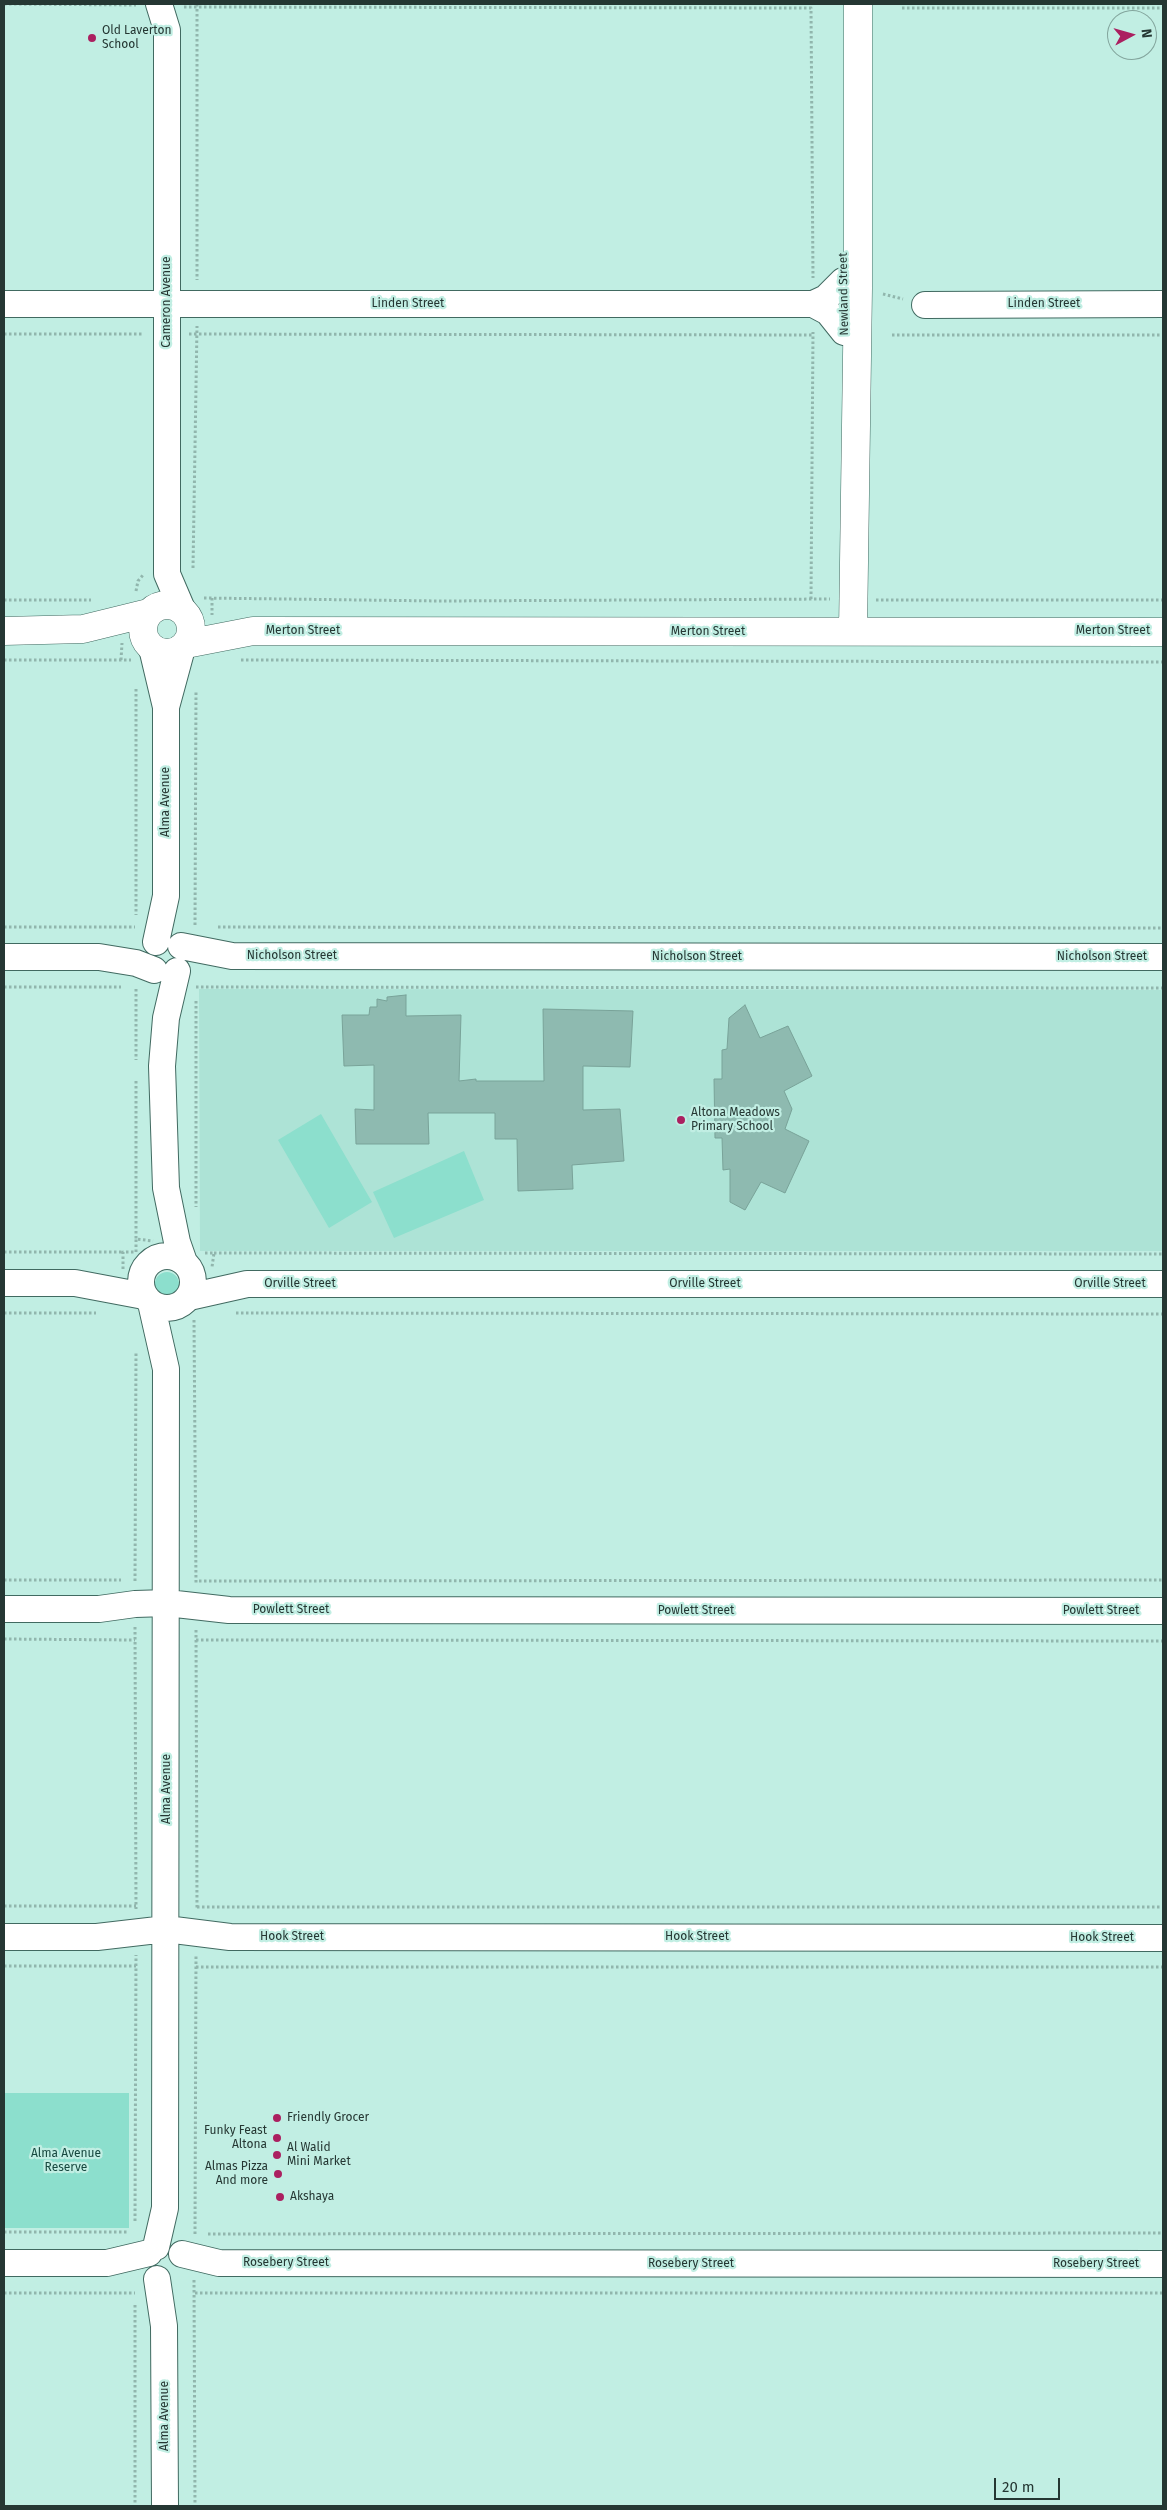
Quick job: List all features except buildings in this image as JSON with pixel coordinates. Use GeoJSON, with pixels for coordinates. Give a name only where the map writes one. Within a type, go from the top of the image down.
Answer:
{"type":"FeatureCollection","features":[{"type":"Feature","properties":{"kind":"street","name":"Newland Street"},"geometry":{"type":"LineString","coordinates":[[844,4],[850,284],[853,631]]}},
{"type":"Feature","properties":{"kind":"street","name":"Newland Street"},"geometry":{"type":"LineString","coordinates":[[853,592],[844,332],[850,284],[858,4]]}},
{"type":"Feature","properties":{"kind":"street","name":"Cameron Avenue"},"geometry":{"type":"LineString","coordinates":[[145,606],[155,595],[167,574],[166,335],[176,9]]}},
{"type":"Feature","properties":{"kind":"street"},"geometry":{"type":"LineString","coordinates":[[813,304],[850,284]]}},
{"type":"Feature","properties":{"kind":"street","name":"Linden Street"},"geometry":{"type":"LineString","coordinates":[[4,304],[813,304]]}},
{"type":"Feature","properties":{"kind":"street"},"geometry":{"type":"LineString","coordinates":[[813,304],[828,312],[844,332]]}},
{"type":"Feature","properties":{"kind":"street","name":"Linden Street"},"geometry":{"type":"LineString","coordinates":[[925,304],[1163,304]]}},
{"type":"Feature","properties":{"kind":"street","name":"Cameron Avenue"},"geometry":{"type":"LineString","coordinates":[[167,574],[199,607]]}},
{"type":"Feature","properties":{"kind":"street","name":"Merton Street"},"geometry":{"type":"LineString","coordinates":[[145,606],[166,604],[199,607],[252,631]]}},
{"type":"Feature","properties":{"kind":"street"},"geometry":{"type":"LineString","coordinates":[[83,630],[145,606],[143,627],[145,650]]}},
{"type":"Feature","properties":{"kind":"street"},"geometry":{"type":"LineString","coordinates":[[184,646],[192,631],[189,618],[199,607]]}},
{"type":"Feature","properties":{"kind":"street"},"geometry":{"type":"LineString","coordinates":[[4,631],[83,630],[122,639],[145,650]]}},
{"type":"Feature","properties":{"kind":"street","name":"Merton Street"},"geometry":{"type":"LineString","coordinates":[[145,650],[167,654],[184,646],[252,631],[1163,632]]}},
{"type":"Feature","properties":{"kind":"street","name":"Alma Avenue"},"geometry":{"type":"LineString","coordinates":[[165,2506],[164,2326],[168,2263],[165,2208],[166,1370],[171,1266],[162,1066],[169,956],[166,896],[166,707],[184,646]]}},
{"type":"Feature","properties":{"kind":"street","name":"Alma Avenue"},"geometry":{"type":"LineString","coordinates":[[145,650],[166,707]]}},
{"type":"Feature","properties":{"kind":"street","name":"Nicholson Street"},"geometry":{"type":"LineString","coordinates":[[4,956],[99,957],[136,963],[169,956],[1163,957]]}},
{"type":"Feature","properties":{"kind":"street","name":"Alma Avenue"},"geometry":{"type":"LineString","coordinates":[[166,1370],[148,1300],[140,1281],[171,1266]]}},
{"type":"Feature","properties":{"kind":"street","name":"Orville Street"},"geometry":{"type":"LineString","coordinates":[[75,1283],[148,1300],[167,1309],[171,1266]]}},
{"type":"Feature","properties":{"kind":"street","name":"Orville Street"},"geometry":{"type":"LineString","coordinates":[[4,1283],[75,1283],[171,1266],[247,1284],[1163,1284]]}},
{"type":"Feature","properties":{"kind":"street","name":"Powlett Street"},"geometry":{"type":"LineString","coordinates":[[4,1609],[1163,1611]]}},
{"type":"Feature","properties":{"kind":"street","name":"Hook Street"},"geometry":{"type":"LineString","coordinates":[[4,1936],[98,1937],[136,1947],[166,1936],[1163,1938]]}},
{"type":"Feature","properties":{"kind":"street","name":"Rosebery Street"},"geometry":{"type":"LineString","coordinates":[[4,2263],[1163,2264]]}},
{"type":"Feature","properties":{"kind":"path"},"geometry":{"type":"LineString","coordinates":[[4,4],[176,9],[811,8],[813,304],[811,600]]}},
{"type":"Feature","properties":{"kind":"path"},"geometry":{"type":"LineString","coordinates":[[902,8],[1163,8]]}},
{"type":"Feature","properties":{"kind":"path"},"geometry":{"type":"LineString","coordinates":[[145,606],[138,581],[142,575],[193,575],[197,304],[176,9]]}},
{"type":"Feature","properties":{"kind":"path"},"geometry":{"type":"LineString","coordinates":[[850,284],[925,304]]}},
{"type":"Feature","properties":{"kind":"path"},"geometry":{"type":"LineString","coordinates":[[4,334],[813,335]]}},
{"type":"Feature","properties":{"kind":"path"},"geometry":{"type":"LineString","coordinates":[[892,335],[1163,335]]}},
{"type":"Feature","properties":{"kind":"path"},"geometry":{"type":"LineString","coordinates":[[199,607],[440,601],[811,600],[853,592],[1163,600]]}},
{"type":"Feature","properties":{"kind":"path"},"geometry":{"type":"LineString","coordinates":[[4,600],[92,600]]}},
{"type":"Feature","properties":{"kind":"path"},"geometry":{"type":"LineString","coordinates":[[4,660],[145,650]]}},
{"type":"Feature","properties":{"kind":"path"},"geometry":{"type":"LineString","coordinates":[[232,660],[1163,662]]}},
{"type":"Feature","properties":{"kind":"path"},"geometry":{"type":"LineString","coordinates":[[136,680],[169,956],[196,1211]]}},
{"type":"Feature","properties":{"kind":"path"},"geometry":{"type":"LineString","coordinates":[[169,956],[196,690]]}},
{"type":"Feature","properties":{"kind":"path"},"geometry":{"type":"LineString","coordinates":[[4,927],[169,956],[1163,988]]}},
{"type":"Feature","properties":{"kind":"path"},"geometry":{"type":"LineString","coordinates":[[215,927],[1163,928]]}},
{"type":"Feature","properties":{"kind":"path"},"geometry":{"type":"LineString","coordinates":[[4,987],[136,987],[136,1064]]}},
{"type":"Feature","properties":{"kind":"path"},"geometry":{"type":"LineString","coordinates":[[135,2506],[168,2263],[196,1937],[194,1314],[209,1313],[171,1266],[136,1074]]}},
{"type":"Feature","properties":{"kind":"path"},"geometry":{"type":"LineString","coordinates":[[196,1240],[196,1252],[171,1266],[196,1240]]}},
{"type":"Feature","properties":{"kind":"path"},"geometry":{"type":"LineString","coordinates":[[4,1252],[171,1266],[1163,1254]]}},
{"type":"Feature","properties":{"kind":"path"},"geometry":{"type":"LineString","coordinates":[[4,1313],[106,1313]]}},
{"type":"Feature","properties":{"kind":"path"},"geometry":{"type":"LineString","coordinates":[[228,1313],[1163,1314]]}},
{"type":"Feature","properties":{"kind":"path"},"geometry":{"type":"LineString","coordinates":[[136,1342],[136,1947],[195,2506]]}},
{"type":"Feature","properties":{"kind":"path"},"geometry":{"type":"LineString","coordinates":[[4,1580],[135,1610]]}},
{"type":"Feature","properties":{"kind":"path"},"geometry":{"type":"LineString","coordinates":[[196,1610],[1163,1580]]}},
{"type":"Feature","properties":{"kind":"path"},"geometry":{"type":"LineString","coordinates":[[4,1639],[135,1610]]}},
{"type":"Feature","properties":{"kind":"path"},"geometry":{"type":"LineString","coordinates":[[196,1610],[1163,1641]]}},
{"type":"Feature","properties":{"kind":"path"},"geometry":{"type":"LineString","coordinates":[[4,1906],[136,1906]]}},
{"type":"Feature","properties":{"kind":"path"},"geometry":{"type":"LineString","coordinates":[[196,1937],[1163,1907]]}},
{"type":"Feature","properties":{"kind":"path"},"geometry":{"type":"LineString","coordinates":[[196,1937],[1163,1967]]}},
{"type":"Feature","properties":{"kind":"path"},"geometry":{"type":"LineString","coordinates":[[4,1966],[136,1947]]}},
{"type":"Feature","properties":{"kind":"path"},"geometry":{"type":"LineString","coordinates":[[4,2232],[168,2263],[1163,2294]]}},
{"type":"Feature","properties":{"kind":"path"},"geometry":{"type":"LineString","coordinates":[[4,2293],[168,2263],[1163,2234]]}},
{"type":"Feature","properties":{"kind":"shaded area","name":"Altona Meadows Primary School"},"geometry":{"type":"Polygon","coordinates":[[[199,989],[1163,990],[1163,1251],[200,1251],[199,989]]]}},
{"type":"Feature","properties":{"kind":"green space"},"geometry":{"type":"Polygon","coordinates":[[[321,1114],[372,1202],[329,1228],[278,1140],[321,1114]]]}},
{"type":"Feature","properties":{"kind":"green space"},"geometry":{"type":"Polygon","coordinates":[[[464,1151],[484,1200],[394,1238],[373,1192],[464,1151]]]}},
{"type":"Feature","properties":{"kind":"green space"},"geometry":{"type":"Polygon","coordinates":[[[167,1272],[175,1276],[179,1284],[175,1292],[167,1296],[159,1292],[155,1284],[159,1276],[167,1272]]]}},
{"type":"Feature","properties":{"kind":"green space","name":"Alma Avenue Reserve"},"geometry":{"type":"Polygon","coordinates":[[[4,2093],[129,2093],[129,2228],[4,2228],[4,2093]]]}},
{"type":"Feature","properties":{"kind":"place","name":"Old Laverton School"},"geometry":{"type":"Point","coordinates":[92,38]}},
{"type":"Feature","properties":{"kind":"place","name":"Altona Meadows Primary School"},"geometry":{"type":"Point","coordinates":[681,1120]}},
{"type":"Feature","properties":{"kind":"place","name":"Friendly Grocer"},"geometry":{"type":"Point","coordinates":[277,2118]}},
{"type":"Feature","properties":{"kind":"place","name":"Funky Feast Altona"},"geometry":{"type":"Point","coordinates":[277,2138]}},
{"type":"Feature","properties":{"kind":"place","name":"Al Walid Mini Market"},"geometry":{"type":"Point","coordinates":[277,2155]}},
{"type":"Feature","properties":{"kind":"place","name":"Almas Pizza And more"},"geometry":{"type":"Point","coordinates":[278,2174]}},
{"type":"Feature","properties":{"kind":"place","name":"Akshaya"},"geometry":{"type":"Point","coordinates":[280,2197]}}]}
